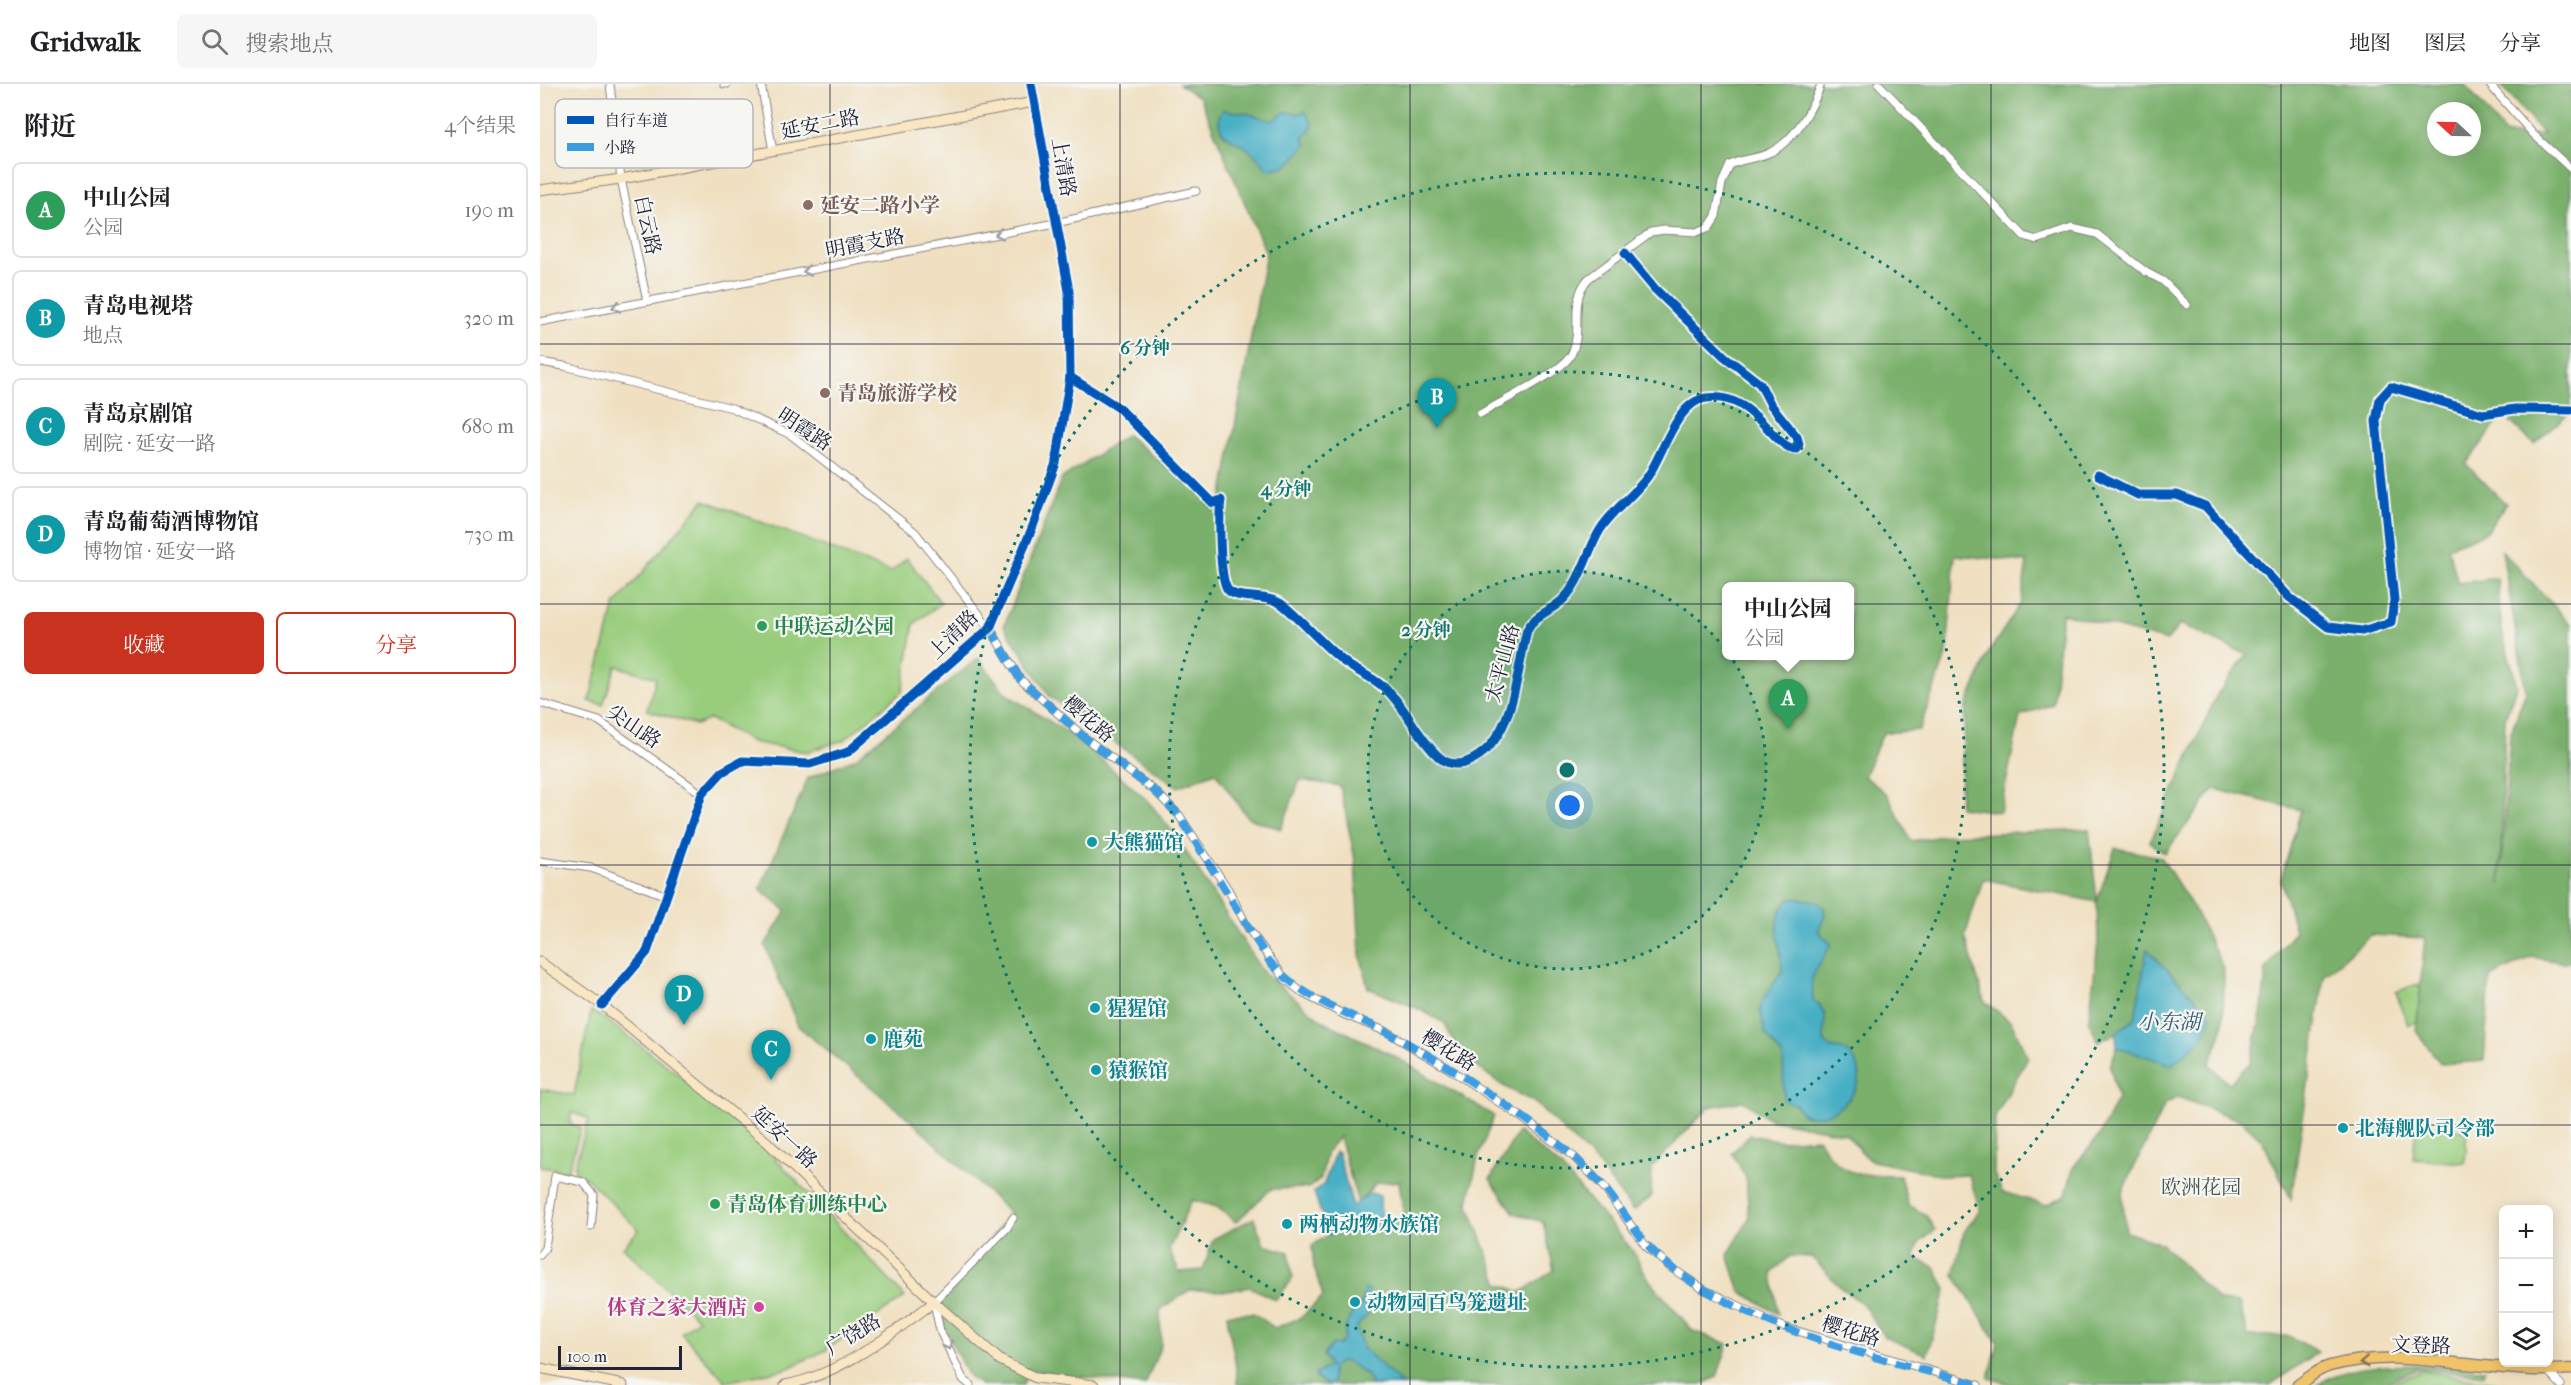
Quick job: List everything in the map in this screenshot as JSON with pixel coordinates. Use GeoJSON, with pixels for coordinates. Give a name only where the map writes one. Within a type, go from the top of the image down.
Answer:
{"type":"FeatureCollection","features":[{"type":"Feature","properties":{"kind":"main road","name":"文登路"},"geometry":{"type":"LineString","coordinates":[[2298,1385],[2322,1369],[2358,1362],[2422,1360],[2548,1371],[2571,1369]]}},
{"type":"Feature","properties":{"kind":"street","name":"白云路"},"geometry":{"type":"LineString","coordinates":[[610,84],[612,99]]}},
{"type":"Feature","properties":{"kind":"street"},"geometry":{"type":"LineString","coordinates":[[761,84],[773,151]]}},
{"type":"Feature","properties":{"kind":"street","name":"上清路"},"geometry":{"type":"LineString","coordinates":[[602,1005],[647,952],[702,794],[722,772],[741,761],[810,764],[848,752],[990,628],[1033,526],[1056,463],[1070,377],[1069,291],[1031,84]]}},
{"type":"Feature","properties":{"kind":"street"},"geometry":{"type":"LineString","coordinates":[[1480,414],[1556,370],[1570,356],[1575,340],[1575,305],[1580,287],[1588,279],[1651,232],[1664,230],[1697,232],[1709,227],[1716,216],[1722,183],[1730,165],[1773,152],[1793,133],[1815,100],[1821,84]]}},
{"type":"Feature","properties":{"kind":"street"},"geometry":{"type":"LineString","coordinates":[[1879,84],[2024,236],[2037,240],[2072,228],[2097,234],[2146,272],[2163,281],[2187,305]]}},
{"type":"Feature","properties":{"kind":"street"},"geometry":{"type":"LineString","coordinates":[[2488,84],[2533,134],[2571,169]]}},
{"type":"Feature","properties":{"kind":"street","name":"延安二路"},"geometry":{"type":"LineString","coordinates":[[753,155],[1034,102]]}},
{"type":"Feature","properties":{"kind":"street","name":"白云路"},"geometry":{"type":"LineString","coordinates":[[620,168],[647,301]]}},
{"type":"Feature","properties":{"kind":"street","name":"延安二路"},"geometry":{"type":"LineString","coordinates":[[540,190],[681,168]]}},
{"type":"Feature","properties":{"kind":"street","name":"明霞支路"},"geometry":{"type":"LineString","coordinates":[[540,322],[1056,223],[1196,191]]}},
{"type":"Feature","properties":{"kind":"street","name":"太平山路"},"geometry":{"type":"LineString","coordinates":[[1070,377],[1119,408],[1213,503],[1221,500],[1222,566],[1226,587],[1229,591],[1244,596],[1263,597],[1283,605],[1348,664],[1393,694],[1440,758],[1459,765],[1470,761],[1485,750],[1503,726],[1527,630],[1532,620],[1567,596],[1600,531],[1649,475],[1681,415],[1691,403],[1705,398],[1724,398],[1740,403],[1754,412],[1789,447],[1797,449],[1799,444],[1797,437],[1771,405],[1760,384],[1724,356],[1655,289],[1625,253]]}},
{"type":"Feature","properties":{"kind":"street","name":"明霞路"},"geometry":{"type":"LineString","coordinates":[[540,363],[564,366],[732,408],[791,435],[915,532],[990,628]]}},
{"type":"Feature","properties":{"kind":"street"},"geometry":{"type":"LineString","coordinates":[[2098,475],[2138,495],[2177,495],[2205,506],[2289,597],[2328,627],[2362,631],[2391,622],[2394,600],[2376,422],[2380,399],[2391,387],[2483,414],[2515,409],[2571,410]]}},
{"type":"Feature","properties":{"kind":"street","name":"樱花路"},"geometry":{"type":"LineString","coordinates":[[990,628],[1020,679],[1084,737],[1155,791],[1179,815],[1269,961],[1285,979],[1304,993],[1387,1032],[1484,1090],[1521,1117],[1574,1157],[1602,1185],[1645,1245],[1670,1267],[1703,1289],[1781,1326],[1978,1385]]}},
{"type":"Feature","properties":{"kind":"street","name":"尖山路"},"geometry":{"type":"LineString","coordinates":[[540,703],[599,721],[702,794]]}},
{"type":"Feature","properties":{"kind":"street"},"geometry":{"type":"LineString","coordinates":[[540,861],[591,868],[667,896]]}},
{"type":"Feature","properties":{"kind":"street","name":"延安一路"},"geometry":{"type":"LineString","coordinates":[[540,962],[602,1005],[766,1141],[972,1337],[1014,1369],[1036,1378],[1094,1385]]}},
{"type":"Feature","properties":{"kind":"street"},"geometry":{"type":"LineString","coordinates":[[540,1255],[545,1248],[555,1176],[583,1182],[594,1195],[591,1227]]}},
{"type":"Feature","properties":{"kind":"street"},"geometry":{"type":"LineString","coordinates":[[970,1385],[963,1379],[940,1331],[934,1302],[1007,1228],[1013,1218]]}},
{"type":"Feature","properties":{"kind":"street","name":"广饶路"},"geometry":{"type":"LineString","coordinates":[[785,1385],[801,1382],[850,1360],[934,1302]]}},
{"type":"Feature","properties":{"kind":"street"},"geometry":{"type":"LineString","coordinates":[[540,1368],[623,1385]]}},
{"type":"Feature","properties":{"kind":"street"},"geometry":{"type":"LineString","coordinates":[[2548,1371],[2561,1385]]}},
{"type":"Feature","properties":{"kind":"green space"},"geometry":{"type":"Polygon","coordinates":[[[1179,84],[2465,84],[2479,102],[2427,102],[2427,156],[2481,156],[2481,104],[2506,135],[2543,134],[2500,84],[2571,84],[2571,411],[2534,444],[2503,415],[2466,464],[2506,504],[2485,533],[2448,547],[2458,583],[2497,578],[2502,632],[2517,685],[2505,718],[2500,885],[2510,735],[2526,691],[2502,551],[2571,624],[2571,961],[2566,963],[2532,957],[2490,977],[2484,1061],[2441,1064],[2416,1031],[2425,938],[2371,935],[2324,976],[2291,1199],[2262,1140],[2242,1121],[2178,1097],[2165,1104],[2122,1192],[2126,1232],[2162,1244],[2219,1301],[2239,1303],[2248,1336],[2289,1336],[2318,1352],[2270,1385],[2090,1385],[2068,1382],[2065,1385],[2012,1385],[1989,1378],[1998,1343],[1954,1275],[1964,1232],[1980,1210],[1969,1175],[1944,1176],[1869,1160],[1846,1134],[1770,1119],[1743,1101],[1709,1107],[1652,1167],[1651,1197],[1633,1211],[1596,1162],[1535,1103],[1502,1085],[1461,1055],[1444,1023],[1419,1009],[1368,988],[1360,954],[1355,860],[1340,786],[1300,780],[1281,829],[1248,818],[1215,772],[1178,787],[1050,697],[1004,626],[1062,478],[1127,435],[1220,510],[1266,253],[1200,98],[1179,84]],[[1955,555],[1947,653],[1919,730],[1883,733],[1864,776],[1887,794],[1911,841],[1950,835],[2089,829],[2097,901],[2115,848],[2161,857],[2194,909],[2224,969],[2223,1026],[2210,1065],[2229,1084],[2251,1062],[2262,1009],[2266,969],[2295,931],[2281,880],[2301,810],[2214,789],[2165,853],[2150,842],[2217,695],[2247,655],[2180,624],[2167,641],[2062,613],[2053,704],[2020,716],[2000,812],[1959,807],[1966,707],[1989,652],[2021,603],[2027,562],[1955,555]],[[1983,879],[1965,936],[1984,1001],[2011,1022],[2028,1057],[1995,1117],[1994,1174],[2002,1192],[2046,1205],[2066,1195],[2074,1166],[2099,1136],[2118,1098],[2110,1066],[2117,1047],[2173,1065],[2211,1016],[2147,949],[2135,1018],[2116,1033],[2098,1042],[2089,1021],[2098,942],[2097,902],[1983,879]]]}},
{"type":"Feature","properties":{"kind":"green space","name":"中联运动公园"},"geometry":{"type":"Polygon","coordinates":[[[704,500],[891,572],[907,558],[941,603],[914,624],[902,692],[844,740],[806,752],[752,742],[710,719],[696,725],[647,710],[656,678],[616,666],[603,705],[589,701],[615,605],[704,500]]]}},
{"type":"Feature","properties":{"kind":"green space"},"geometry":{"type":"Polygon","coordinates":[[[978,658],[1006,694],[1078,739],[1148,801],[1176,836],[1262,971],[1321,1020],[1396,1057],[1494,1116],[1478,1157],[1468,1203],[1499,1284],[1521,1292],[1554,1270],[1543,1222],[1514,1213],[1490,1179],[1518,1132],[1561,1167],[1633,1251],[1649,1280],[1693,1331],[1728,1344],[1717,1377],[1700,1385],[1237,1385],[1227,1314],[1253,1313],[1275,1328],[1302,1317],[1323,1296],[1314,1267],[1312,1246],[1328,1235],[1381,1227],[1404,1217],[1399,1181],[1376,1183],[1358,1203],[1339,1137],[1327,1151],[1321,1179],[1308,1188],[1271,1189],[1236,1222],[1217,1207],[1192,1200],[1169,1249],[1179,1272],[1203,1270],[1213,1239],[1254,1218],[1264,1245],[1289,1252],[1293,1278],[1276,1300],[1250,1287],[1228,1291],[1190,1290],[1160,1310],[1161,1345],[1145,1385],[1028,1370],[1023,1385],[981,1385],[967,1374],[944,1327],[942,1302],[1010,1213],[908,1118],[798,1026],[765,945],[786,911],[760,889],[808,778],[856,758],[978,658]]]}},
{"type":"Feature","properties":{"kind":"green space"},"geometry":{"type":"Polygon","coordinates":[[[2418,984],[2430,1017],[2408,1025],[2396,992],[2418,984]]]}},
{"type":"Feature","properties":{"kind":"green space","name":"青岛体育训练中心"},"geometry":{"type":"Polygon","coordinates":[[[591,1011],[608,1021],[673,1070],[763,1145],[905,1297],[824,1351],[786,1369],[726,1382],[681,1333],[698,1319],[623,1247],[639,1230],[585,1177],[575,1176],[575,1164],[589,1119],[571,1112],[570,1124],[581,1127],[568,1171],[540,1167],[540,1089],[574,1095],[591,1011]]]}},
{"type":"Feature","properties":{"kind":"green space"},"geometry":{"type":"Polygon","coordinates":[[[2416,1127],[2467,1131],[2465,1163],[2413,1159],[2416,1127]]]}},
{"type":"Feature","properties":{"kind":"green space"},"geometry":{"type":"Polygon","coordinates":[[[1750,1135],[1782,1141],[1818,1138],[1826,1151],[1843,1168],[1862,1174],[1900,1176],[1908,1205],[1926,1215],[1935,1230],[1919,1243],[1914,1258],[1935,1267],[1946,1290],[1927,1355],[1884,1337],[1863,1304],[1841,1288],[1812,1257],[1790,1256],[1772,1273],[1778,1314],[1740,1291],[1728,1255],[1749,1218],[1746,1178],[1732,1153],[1750,1135]]]}},
{"type":"Feature","properties":{"kind":"green space"},"geometry":{"type":"Polygon","coordinates":[[[2416,1365],[2485,1369],[2484,1375],[2417,1369],[2382,1385],[2317,1385],[2328,1378],[2352,1370],[2377,1366],[2416,1365]]]}},
{"type":"Feature","properties":{"kind":"green space"},"geometry":{"type":"Polygon","coordinates":[[[2421,1371],[2513,1385],[2389,1385],[2421,1371]]]}},
{"type":"Feature","properties":{"kind":"water"},"geometry":{"type":"Polygon","coordinates":[[[1223,110],[1247,113],[1272,121],[1285,112],[1298,114],[1305,111],[1313,125],[1303,139],[1307,144],[1288,165],[1268,170],[1248,149],[1223,133],[1219,124],[1219,116],[1223,110]]]}},
{"type":"Feature","properties":{"kind":"water"},"geometry":{"type":"Polygon","coordinates":[[[1791,898],[1816,901],[1824,908],[1825,916],[1818,931],[1831,944],[1812,978],[1813,1001],[1820,1005],[1825,1015],[1824,1042],[1831,1048],[1843,1050],[1849,1054],[1859,1070],[1858,1083],[1843,1105],[1819,1116],[1802,1114],[1795,1104],[1784,1101],[1783,1057],[1765,1033],[1760,1009],[1763,1000],[1782,971],[1778,932],[1779,914],[1791,898]]]}},
{"type":"Feature","properties":{"kind":"water","name":"小东湖"},"geometry":{"type":"Polygon","coordinates":[[[2147,949],[2212,1016],[2202,1038],[2172,1065],[2117,1047],[2116,1033],[2135,1018],[2147,949]]]}},
{"type":"Feature","properties":{"kind":"water"},"geometry":{"type":"Polygon","coordinates":[[[1335,1152],[1338,1153],[1353,1206],[1370,1193],[1380,1195],[1381,1227],[1328,1235],[1314,1192],[1324,1184],[1335,1152]]]}},
{"type":"Feature","properties":{"kind":"water"},"geometry":{"type":"Polygon","coordinates":[[[1364,1289],[1369,1290],[1368,1315],[1356,1327],[1363,1348],[1403,1385],[1372,1385],[1366,1375],[1348,1362],[1340,1362],[1332,1368],[1333,1383],[1329,1385],[1317,1379],[1315,1374],[1330,1366],[1323,1355],[1333,1344],[1339,1345],[1344,1339],[1346,1326],[1352,1313],[1362,1303],[1364,1289]]]}},
{"type":"Feature","properties":{"kind":"marked path"},"geometry":{"type":"LineString","coordinates":[[990,628],[1020,679],[1084,737],[1155,791],[1179,815],[1269,961],[1296,986],[1425,1053],[1531,1123],[1561,1146],[1601,1184],[1660,1258],[1705,1290],[1779,1326],[1818,1340],[1978,1385]]}},
{"type":"Feature","properties":{"kind":"cycle path"},"geometry":{"type":"LineString","coordinates":[[602,1005],[647,952],[702,794],[722,772],[742,761],[810,764],[848,752],[990,628],[1033,526],[1056,463],[1070,377],[1069,291],[1031,84]]}},
{"type":"Feature","properties":{"kind":"cycle path"},"geometry":{"type":"LineString","coordinates":[[1070,377],[1119,408],[1213,503],[1221,500],[1221,561],[1228,590],[1239,595],[1269,599],[1283,605],[1339,657],[1384,688],[1401,706],[1429,747],[1441,759],[1456,764],[1463,763],[1483,753],[1495,739],[1504,723],[1516,685],[1527,630],[1535,619],[1557,605],[1572,588],[1600,530],[1648,476],[1672,430],[1687,408],[1696,401],[1706,398],[1723,398],[1738,403],[1750,412],[1788,447],[1797,449],[1799,444],[1797,437],[1771,405],[1760,384],[1724,356],[1655,289],[1625,253]]}},
{"type":"Feature","properties":{"kind":"cycle path"},"geometry":{"type":"LineString","coordinates":[[2098,475],[2138,495],[2177,495],[2205,506],[2289,597],[2328,627],[2362,631],[2391,622],[2394,600],[2376,421],[2380,399],[2391,387],[2483,414],[2515,409],[2571,410]]}},
{"type":"Feature","properties":{"kind":"place","name":"延安二路小学"},"geometry":{"type":"Point","coordinates":[808,205]}},
{"type":"Feature","properties":{"kind":"place","name":"青岛旅游学校"},"geometry":{"type":"Point","coordinates":[825,393]}},
{"type":"Feature","properties":{"kind":"place","name":"青岛电视塔"},"geometry":{"type":"Point","coordinates":[1437,428]}},
{"type":"Feature","properties":{"kind":"place","name":"中联运动公园"},"geometry":{"type":"Point","coordinates":[762,626]}},
{"type":"Feature","properties":{"kind":"place","name":"中山公园"},"geometry":{"type":"Point","coordinates":[1788,729]}},
{"type":"Feature","properties":{"kind":"place","name":"大熊猫馆"},"geometry":{"type":"Point","coordinates":[1092,842]}},
{"type":"Feature","properties":{"kind":"place","name":"猩猩馆"},"geometry":{"type":"Point","coordinates":[1095,1008]}},
{"type":"Feature","properties":{"kind":"place","name":"青岛葡萄酒博物馆"},"geometry":{"type":"Point","coordinates":[684,1025]}},
{"type":"Feature","properties":{"kind":"place","name":"鹿苑"},"geometry":{"type":"Point","coordinates":[871,1039]}},
{"type":"Feature","properties":{"kind":"place","name":"猿猴馆"},"geometry":{"type":"Point","coordinates":[1096,1070]}},
{"type":"Feature","properties":{"kind":"place","name":"青岛京剧馆"},"geometry":{"type":"Point","coordinates":[771,1080]}},
{"type":"Feature","properties":{"kind":"place","name":"北海舰队司令部"},"geometry":{"type":"Point","coordinates":[2343,1128]}},
{"type":"Feature","properties":{"kind":"place","name":"青岛体育训练中心"},"geometry":{"type":"Point","coordinates":[715,1204]}},
{"type":"Feature","properties":{"kind":"place","name":"两栖动物水族馆"},"geometry":{"type":"Point","coordinates":[1287,1224]}},
{"type":"Feature","properties":{"kind":"place","name":"动物园百鸟笼遗址"},"geometry":{"type":"Point","coordinates":[1355,1302]}},
{"type":"Feature","properties":{"kind":"place","name":"体育之家大酒店"},"geometry":{"type":"Point","coordinates":[759,1307]}},
{"type":"Feature","properties":{"kind":"park label","name":"欧洲花园"},"geometry":{"type":"Point","coordinates":[2201,1187]}}]}
